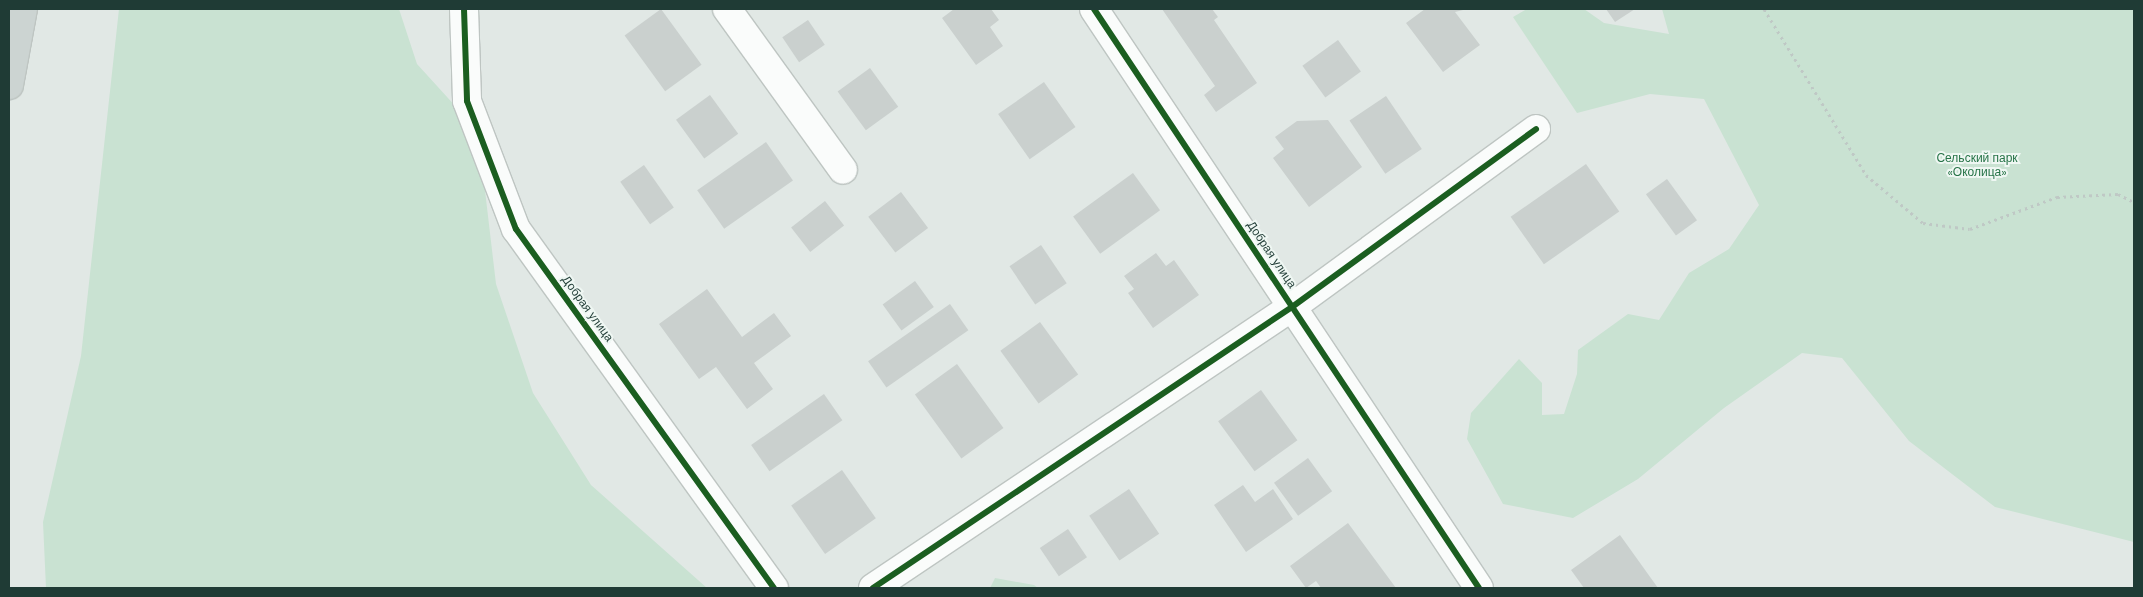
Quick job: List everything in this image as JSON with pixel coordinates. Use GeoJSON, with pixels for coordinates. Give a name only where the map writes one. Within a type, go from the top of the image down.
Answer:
{"type":"FeatureCollection","features":[{"type":"Feature","properties":{"kind":"main road"},"geometry":{"type":"LineString","coordinates":[[9,85],[23,9]]}},
{"type":"Feature","properties":{"kind":"street","name":"Добрая улица"},"geometry":{"type":"LineString","coordinates":[[464,9],[467,101],[516,229],[774,588]]}},
{"type":"Feature","properties":{"kind":"street"},"geometry":{"type":"LineString","coordinates":[[727,9],[843,170]]}},
{"type":"Feature","properties":{"kind":"street","name":"Добрая улица"},"geometry":{"type":"LineString","coordinates":[[1094,9],[1479,588]]}},
{"type":"Feature","properties":{"kind":"street"},"geometry":{"type":"LineString","coordinates":[[873,588],[1292,307],[1536,129]]}},
{"type":"Feature","properties":{"kind":"path"},"geometry":{"type":"LineString","coordinates":[[1764,9],[1866,175],[1923,223],[1970,229],[2057,197],[2118,194],[2134,202]]}},
{"type":"Feature","properties":{"kind":"green space"},"geometry":{"type":"Polygon","coordinates":[[[119,9],[399,9],[417,64],[478,131],[496,284],[533,393],[591,485],[707,588],[46,588],[43,522],[81,356],[119,9]]]}},
{"type":"Feature","properties":{"kind":"green space","name":"Сельский парк «Околица»"},"geometry":{"type":"Polygon","coordinates":[[[1527,9],[1584,9],[1604,23],[1669,34],[1662,9],[2134,9],[2134,542],[1995,507],[1909,441],[1842,358],[1802,353],[1724,408],[1638,479],[1573,518],[1503,504],[1467,439],[1471,413],[1519,359],[1542,383],[1542,415],[1564,414],[1577,374],[1578,350],[1628,314],[1659,320],[1689,273],[1729,249],[1759,205],[1704,99],[1650,94],[1577,113],[1513,17],[1527,9]]]}},
{"type":"Feature","properties":{"kind":"green space"},"geometry":{"type":"Polygon","coordinates":[[[995,578],[1034,585],[1038,588],[990,588],[995,578]]]}},
{"type":"Feature","properties":{"kind":"building"},"geometry":{"type":"Polygon","coordinates":[[[661,9],[702,65],[665,91],[625,35],[661,9]]]}},
{"type":"Feature","properties":{"kind":"building"},"geometry":{"type":"Polygon","coordinates":[[[954,9],[991,9],[999,20],[990,27],[1003,46],[976,65],[942,18],[954,9]]]}},
{"type":"Feature","properties":{"kind":"building"},"geometry":{"type":"Polygon","coordinates":[[[1162,9],[1212,9],[1218,17],[1214,20],[1257,83],[1216,112],[1204,95],[1215,86],[1162,9]]]}},
{"type":"Feature","properties":{"kind":"building"},"geometry":{"type":"Polygon","coordinates":[[[1425,9],[1467,9],[1455,12],[1480,45],[1443,72],[1406,23],[1425,9]]]}},
{"type":"Feature","properties":{"kind":"building"},"geometry":{"type":"Polygon","coordinates":[[[1606,9],[1635,9],[1615,22],[1606,9]]]}},
{"type":"Feature","properties":{"kind":"building"},"geometry":{"type":"Polygon","coordinates":[[[808,20],[825,45],[799,62],[782,37],[808,20]]]}},
{"type":"Feature","properties":{"kind":"building"},"geometry":{"type":"Polygon","coordinates":[[[1338,40],[1361,72],[1325,97],[1302,66],[1338,40]]]}},
{"type":"Feature","properties":{"kind":"building"},"geometry":{"type":"Polygon","coordinates":[[[870,68],[898,107],[866,130],[838,92],[870,68]]]}},
{"type":"Feature","properties":{"kind":"building"},"geometry":{"type":"Polygon","coordinates":[[[1044,82],[1076,127],[1030,159],[998,114],[1044,82]]]}},
{"type":"Feature","properties":{"kind":"building"},"geometry":{"type":"Polygon","coordinates":[[[710,95],[738,134],[704,159],[676,120],[710,95]]]}},
{"type":"Feature","properties":{"kind":"building"},"geometry":{"type":"Polygon","coordinates":[[[1386,96],[1422,149],[1385,174],[1350,121],[1386,96]]]}},
{"type":"Feature","properties":{"kind":"building"},"geometry":{"type":"Polygon","coordinates":[[[1328,120],[1362,167],[1309,207],[1273,158],[1284,149],[1275,137],[1297,121],[1328,120]]]}},
{"type":"Feature","properties":{"kind":"building"},"geometry":{"type":"Polygon","coordinates":[[[766,142],[793,181],[724,229],[697,190],[766,142]]]}},
{"type":"Feature","properties":{"kind":"building"},"geometry":{"type":"Polygon","coordinates":[[[1586,164],[1619,212],[1544,264],[1511,217],[1586,164]]]}},
{"type":"Feature","properties":{"kind":"building"},"geometry":{"type":"Polygon","coordinates":[[[644,165],[674,208],[650,224],[620,182],[644,165]]]}},
{"type":"Feature","properties":{"kind":"building"},"geometry":{"type":"Polygon","coordinates":[[[1133,173],[1160,210],[1100,254],[1073,216],[1133,173]]]}},
{"type":"Feature","properties":{"kind":"building"},"geometry":{"type":"Polygon","coordinates":[[[1667,179],[1697,220],[1676,236],[1646,194],[1667,179]]]}},
{"type":"Feature","properties":{"kind":"building"},"geometry":{"type":"Polygon","coordinates":[[[901,192],[928,228],[895,253],[868,217],[901,192]]]}},
{"type":"Feature","properties":{"kind":"building"},"geometry":{"type":"Polygon","coordinates":[[[825,201],[844,225],[810,252],[791,227],[825,201]]]}},
{"type":"Feature","properties":{"kind":"building"},"geometry":{"type":"Polygon","coordinates":[[[1041,245],[1067,283],[1035,304],[1009,266],[1041,245]]]}},
{"type":"Feature","properties":{"kind":"building"},"geometry":{"type":"Polygon","coordinates":[[[1156,253],[1166,266],[1174,260],[1199,295],[1153,328],[1128,293],[1134,289],[1124,276],[1156,253]]]}},
{"type":"Feature","properties":{"kind":"building"},"geometry":{"type":"Polygon","coordinates":[[[915,281],[934,307],[901,330],[883,305],[915,281]]]}},
{"type":"Feature","properties":{"kind":"building"},"geometry":{"type":"Polygon","coordinates":[[[707,289],[742,337],[774,313],[791,336],[754,363],[773,389],[747,409],[716,367],[699,379],[659,324],[707,289]]]}},
{"type":"Feature","properties":{"kind":"building"},"geometry":{"type":"Polygon","coordinates":[[[950,304],[968,330],[886,388],[868,361],[950,304]]]}},
{"type":"Feature","properties":{"kind":"building"},"geometry":{"type":"Polygon","coordinates":[[[1040,322],[1078,375],[1039,403],[1000,351],[1040,322]]]}},
{"type":"Feature","properties":{"kind":"building"},"geometry":{"type":"Polygon","coordinates":[[[957,364],[1003,428],[961,458],[915,395],[957,364]]]}},
{"type":"Feature","properties":{"kind":"building"},"geometry":{"type":"Polygon","coordinates":[[[1261,390],[1297,440],[1255,471],[1218,421],[1261,390]]]}},
{"type":"Feature","properties":{"kind":"building"},"geometry":{"type":"Polygon","coordinates":[[[824,394],[842,420],[769,471],[751,445],[824,394]]]}},
{"type":"Feature","properties":{"kind":"building"},"geometry":{"type":"Polygon","coordinates":[[[1308,458],[1332,491],[1298,516],[1274,483],[1308,458]]]}},
{"type":"Feature","properties":{"kind":"building"},"geometry":{"type":"Polygon","coordinates":[[[842,470],[876,518],[825,554],[791,506],[842,470]]]}},
{"type":"Feature","properties":{"kind":"building"},"geometry":{"type":"Polygon","coordinates":[[[1243,485],[1255,502],[1273,489],[1293,519],[1246,552],[1214,505],[1243,485]]]}},
{"type":"Feature","properties":{"kind":"building"},"geometry":{"type":"Polygon","coordinates":[[[1129,489],[1159,534],[1119,561],[1089,516],[1129,489]]]}},
{"type":"Feature","properties":{"kind":"building"},"geometry":{"type":"Polygon","coordinates":[[[1348,523],[1396,588],[1321,588],[1316,581],[1306,588],[1290,566],[1348,523]]]}},
{"type":"Feature","properties":{"kind":"building"},"geometry":{"type":"Polygon","coordinates":[[[1068,529],[1087,557],[1059,576],[1040,548],[1068,529]]]}},
{"type":"Feature","properties":{"kind":"building"},"geometry":{"type":"Polygon","coordinates":[[[1620,535],[1658,588],[1584,588],[1571,570],[1620,535]]]}},
{"type":"Feature","properties":{"kind":"cycle path"},"geometry":{"type":"LineString","coordinates":[[464,9],[467,101],[516,229],[774,588]]}},
{"type":"Feature","properties":{"kind":"cycle path"},"geometry":{"type":"LineString","coordinates":[[1094,9],[1479,588]]}},
{"type":"Feature","properties":{"kind":"cycle path"},"geometry":{"type":"LineString","coordinates":[[873,588],[1292,307],[1536,129]]}}]}
